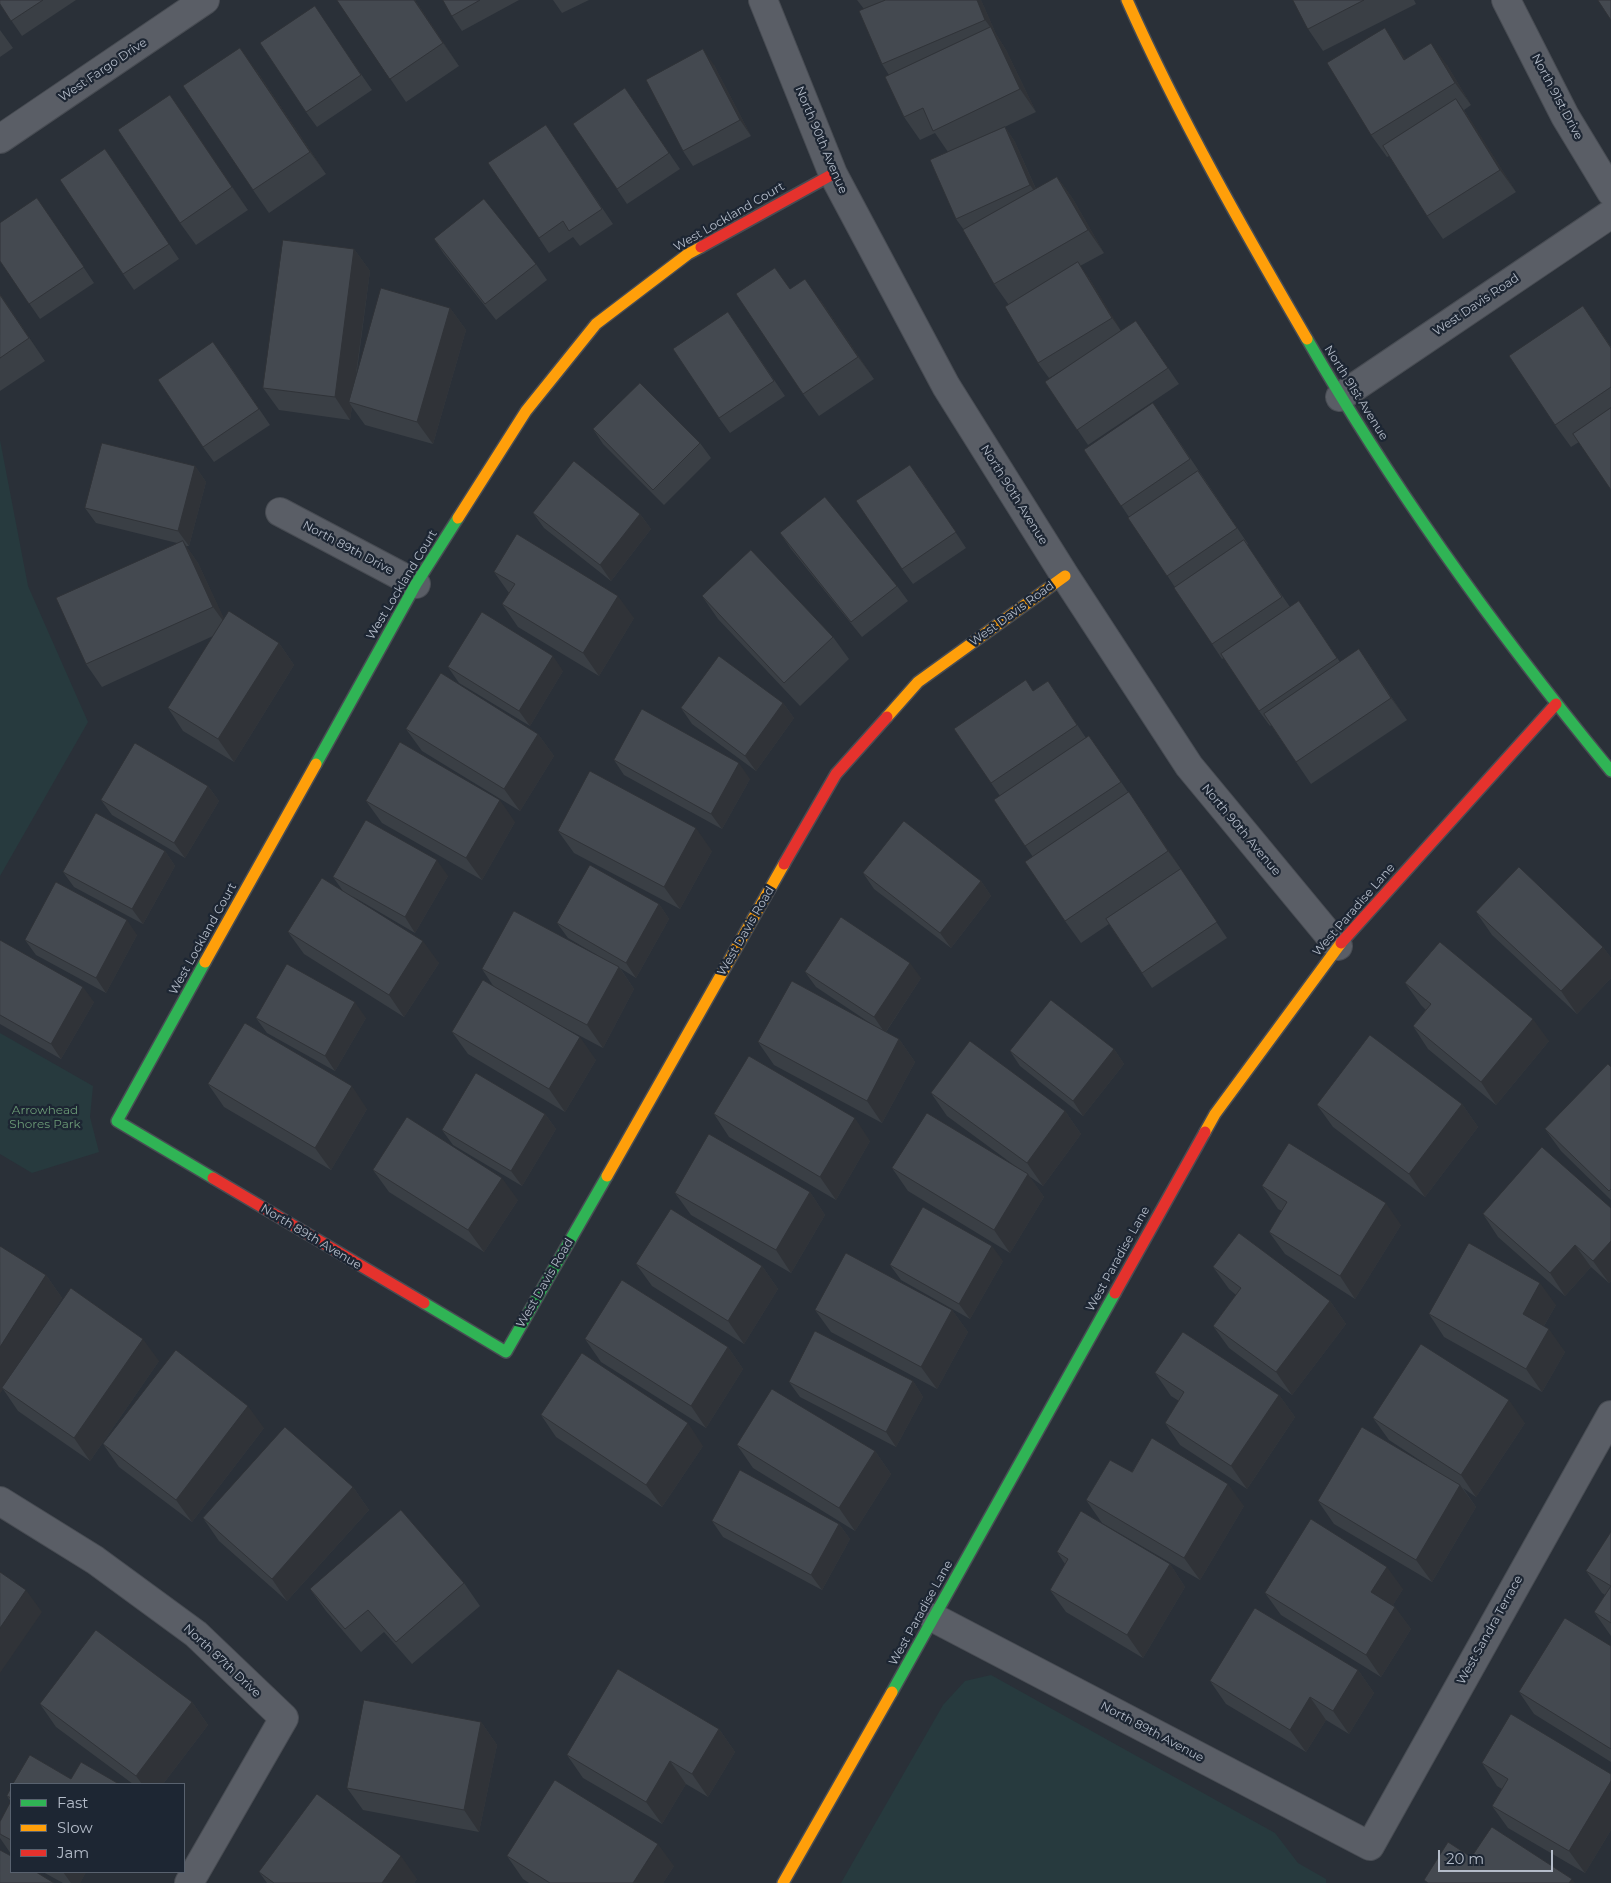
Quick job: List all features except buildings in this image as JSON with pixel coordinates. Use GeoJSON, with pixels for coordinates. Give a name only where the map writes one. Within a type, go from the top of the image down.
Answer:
{"type":"FeatureCollection","features":[{"type":"Feature","properties":{"kind":"street","name":"West Fargo Drive"},"geometry":{"type":"LineString","coordinates":[[0,139],[205,0]]}},
{"type":"Feature","properties":{"kind":"street","name":"North 90th Avenue"},"geometry":{"type":"LineString","coordinates":[[763,0],[833,174],[946,386],[1065,576],[1189,766],[1338,946]]}},
{"type":"Feature","properties":{"kind":"street","name":"North 91st Avenue"},"geometry":{"type":"LineString","coordinates":[[1126,0],[1150,52],[1207,162],[1340,397],[1448,562],[1556,704],[1611,770]]}},
{"type":"Feature","properties":{"kind":"street","name":"North 91st Drive"},"geometry":{"type":"LineString","coordinates":[[1506,0],[1565,116],[1611,192]]}},
{"type":"Feature","properties":{"kind":"street","name":"West Lockland Court"},"geometry":{"type":"LineString","coordinates":[[117,1121],[416,584],[526,411],[596,324],[688,254],[833,174]]}},
{"type":"Feature","properties":{"kind":"street","name":"West Davis Road"},"geometry":{"type":"LineString","coordinates":[[1340,397],[1611,214]]}},
{"type":"Feature","properties":{"kind":"street","name":"North 89th Drive"},"geometry":{"type":"LineString","coordinates":[[280,512],[416,584]]}},
{"type":"Feature","properties":{"kind":"street","name":"West Davis Road"},"geometry":{"type":"LineString","coordinates":[[506,1352],[836,774],[918,682],[1065,576]]}},
{"type":"Feature","properties":{"kind":"street","name":"West Paradise Lane"},"geometry":{"type":"LineString","coordinates":[[783,1883],[934,1618],[1215,1114],[1338,946],[1556,704]]}},
{"type":"Feature","properties":{"kind":"street","name":"North 89th Avenue"},"geometry":{"type":"LineString","coordinates":[[117,1121],[506,1352]]}},
{"type":"Feature","properties":{"kind":"street","name":"West Sandra Terrace"},"geometry":{"type":"LineString","coordinates":[[1370,1846],[1611,1415]]}},
{"type":"Feature","properties":{"kind":"street","name":"North 87th Drive"},"geometry":{"type":"LineString","coordinates":[[0,1501],[95,1560],[196,1634],[284,1718],[189,1883]]}},
{"type":"Feature","properties":{"kind":"street","name":"North 89th Avenue"},"geometry":{"type":"LineString","coordinates":[[934,1618],[1370,1846]]}},
{"type":"Feature","properties":{"kind":"green space"},"geometry":{"type":"Polygon","coordinates":[[[0,440],[28,586],[88,722],[0,876],[0,440]]]}},
{"type":"Feature","properties":{"kind":"green space","name":"Arrowhead Shores Park"},"geometry":{"type":"Polygon","coordinates":[[[0,1033],[93,1086],[90,1117],[99,1152],[32,1173],[0,1154],[0,1033]]]}},
{"type":"Feature","properties":{"kind":"green space"},"geometry":{"type":"Polygon","coordinates":[[[991,1675],[1275,1833],[1298,1863],[1326,1879],[1326,1883],[841,1883],[943,1705],[965,1681],[991,1675]]]}},
{"type":"Feature","properties":{"kind":"traffic: fast"},"geometry":{"type":"LineString","coordinates":[[1307,339],[1412,507],[1489,615],[1569,720],[1611,771]]}},
{"type":"Feature","properties":{"kind":"traffic: fast"},"geometry":{"type":"LineString","coordinates":[[316,764],[416,584],[458,518]]}},
{"type":"Feature","properties":{"kind":"traffic: fast"},"geometry":{"type":"LineString","coordinates":[[205,962],[117,1121],[213,1178]]}},
{"type":"Feature","properties":{"kind":"traffic: fast"},"geometry":{"type":"LineString","coordinates":[[424,1303],[506,1352],[607,1176]]}},
{"type":"Feature","properties":{"kind":"traffic: fast"},"geometry":{"type":"LineString","coordinates":[[892,1692],[1115,1293]]}},
{"type":"Feature","properties":{"kind":"traffic: slow"},"geometry":{"type":"LineString","coordinates":[[1127,0],[1190,130],[1307,339]]}},
{"type":"Feature","properties":{"kind":"traffic: slow"},"geometry":{"type":"LineString","coordinates":[[458,518],[526,411],[596,324],[688,254],[701,247]]}},
{"type":"Feature","properties":{"kind":"traffic: slow"},"geometry":{"type":"LineString","coordinates":[[887,717],[918,682],[1065,576]]}},
{"type":"Feature","properties":{"kind":"traffic: slow"},"geometry":{"type":"LineString","coordinates":[[205,962],[316,764]]}},
{"type":"Feature","properties":{"kind":"traffic: slow"},"geometry":{"type":"LineString","coordinates":[[607,1176],[784,864]]}},
{"type":"Feature","properties":{"kind":"traffic: slow"},"geometry":{"type":"LineString","coordinates":[[1205,1132],[1215,1114],[1341,943]]}},
{"type":"Feature","properties":{"kind":"traffic: slow"},"geometry":{"type":"LineString","coordinates":[[783,1883],[892,1692]]}},
{"type":"Feature","properties":{"kind":"traffic: jam"},"geometry":{"type":"LineString","coordinates":[[701,247],[833,174]]}},
{"type":"Feature","properties":{"kind":"traffic: jam"},"geometry":{"type":"LineString","coordinates":[[1341,943],[1556,704]]}},
{"type":"Feature","properties":{"kind":"traffic: jam"},"geometry":{"type":"LineString","coordinates":[[784,864],[836,774],[887,717]]}},
{"type":"Feature","properties":{"kind":"traffic: jam"},"geometry":{"type":"LineString","coordinates":[[1115,1293],[1205,1132]]}},
{"type":"Feature","properties":{"kind":"traffic: jam"},"geometry":{"type":"LineString","coordinates":[[213,1178],[424,1303]]}}]}
